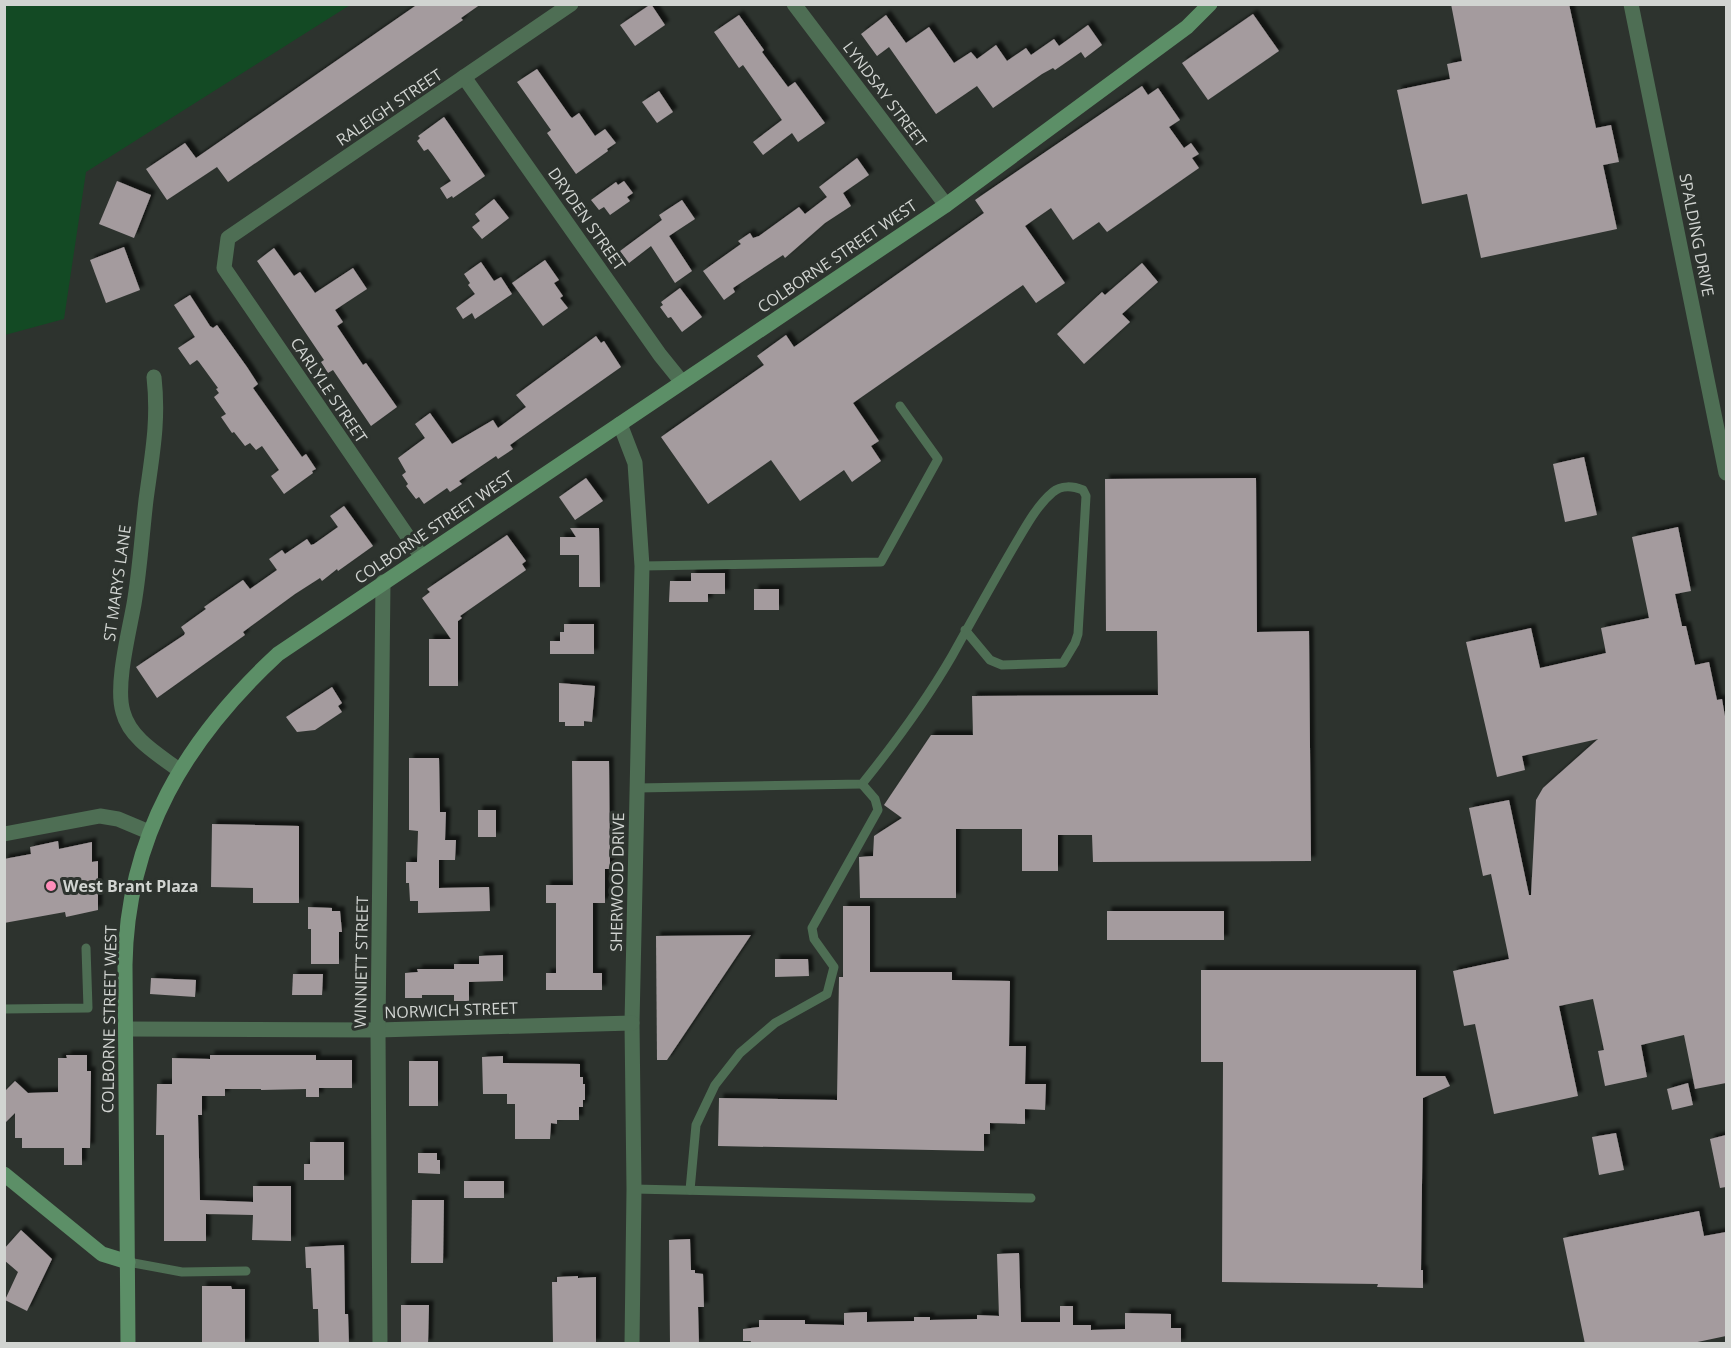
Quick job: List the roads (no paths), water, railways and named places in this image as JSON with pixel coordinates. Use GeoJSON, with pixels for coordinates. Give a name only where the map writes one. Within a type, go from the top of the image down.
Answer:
{"type":"FeatureCollection","features":[{"type":"Feature","properties":{"kind":"main road","name":"COLBORNE STREET WEST"},"geometry":{"type":"LineString","coordinates":[[128,1344],[125,945],[130,906],[149,832],[164,798],[179,770],[243,687],[278,654],[383,582],[946,205],[1187,27],[1210,4]]}},
{"type":"Feature","properties":{"kind":"main road"},"geometry":{"type":"LineString","coordinates":[[4,1174],[102,1254],[128,1262]]}},
{"type":"Feature","properties":{"kind":"street","name":"RALEIGH STREET"},"geometry":{"type":"LineString","coordinates":[[228,238],[571,4]]}},
{"type":"Feature","properties":{"kind":"street","name":"LYNDSAY STREET"},"geometry":{"type":"LineString","coordinates":[[794,4],[946,205]]}},
{"type":"Feature","properties":{"kind":"street","name":"SPALDING DRIVE"},"geometry":{"type":"LineString","coordinates":[[1631,4],[1726,473]]}},
{"type":"Feature","properties":{"kind":"street","name":"DRYDEN STREET"},"geometry":{"type":"LineString","coordinates":[[464,77],[681,381]]}},
{"type":"Feature","properties":{"kind":"street","name":"CARLYLE STREET"},"geometry":{"type":"LineString","coordinates":[[228,238],[224,268],[421,556]]}},
{"type":"Feature","properties":{"kind":"street","name":"ST MARYS LANE"},"geometry":{"type":"LineString","coordinates":[[154,377],[157,402],[156,439],[149,479],[139,574],[121,681],[121,705],[126,721],[136,736],[179,770]]}},
{"type":"Feature","properties":{"kind":"street","name":"SHERWOOD DRIVE"},"geometry":{"type":"LineString","coordinates":[[620,424],[635,463],[642,566],[632,1023],[634,1189],[632,1344]]}},
{"type":"Feature","properties":{"kind":"street","name":"WINNIETT STREET"},"geometry":{"type":"LineString","coordinates":[[380,1344],[378,1030],[383,582]]}},
{"type":"Feature","properties":{"kind":"street"},"geometry":{"type":"LineString","coordinates":[[4,834],[100,816],[118,819],[149,832]]}},
{"type":"Feature","properties":{"kind":"street","name":"NORWICH STREET"},"geometry":{"type":"LineString","coordinates":[[126,1029],[378,1030],[632,1023]]}},
{"type":"Feature","properties":{"kind":"lane"},"geometry":{"type":"LineString","coordinates":[[642,566],[881,562],[938,459],[900,406]]}},
{"type":"Feature","properties":{"kind":"lane"},"geometry":{"type":"LineString","coordinates":[[862,784],[897,740],[951,657],[965,630],[1020,537],[1043,502],[1061,487],[1076,487],[1083,490],[1086,496],[1078,634],[1066,660],[1058,664],[1002,665],[990,660],[965,630]]}},
{"type":"Feature","properties":{"kind":"lane"},"geometry":{"type":"LineString","coordinates":[[637,788],[862,784]]}},
{"type":"Feature","properties":{"kind":"lane"},"geometry":{"type":"LineString","coordinates":[[690,1191],[696,1125],[715,1085],[740,1053],[775,1023],[827,994],[834,967],[814,939],[812,928],[878,810],[875,799],[862,784]]}},
{"type":"Feature","properties":{"kind":"lane"},"geometry":{"type":"LineString","coordinates":[[4,1009],[88,1008],[86,948]]}},
{"type":"Feature","properties":{"kind":"lane"},"geometry":{"type":"LineString","coordinates":[[634,1189],[1031,1198]]}},
{"type":"Feature","properties":{"kind":"lane"},"geometry":{"type":"LineString","coordinates":[[128,1262],[182,1272],[246,1271]]}},
{"type":"Feature","properties":{"kind":"place","name":"West Brant Plaza"},"geometry":{"type":"Point","coordinates":[51,886]}}]}
